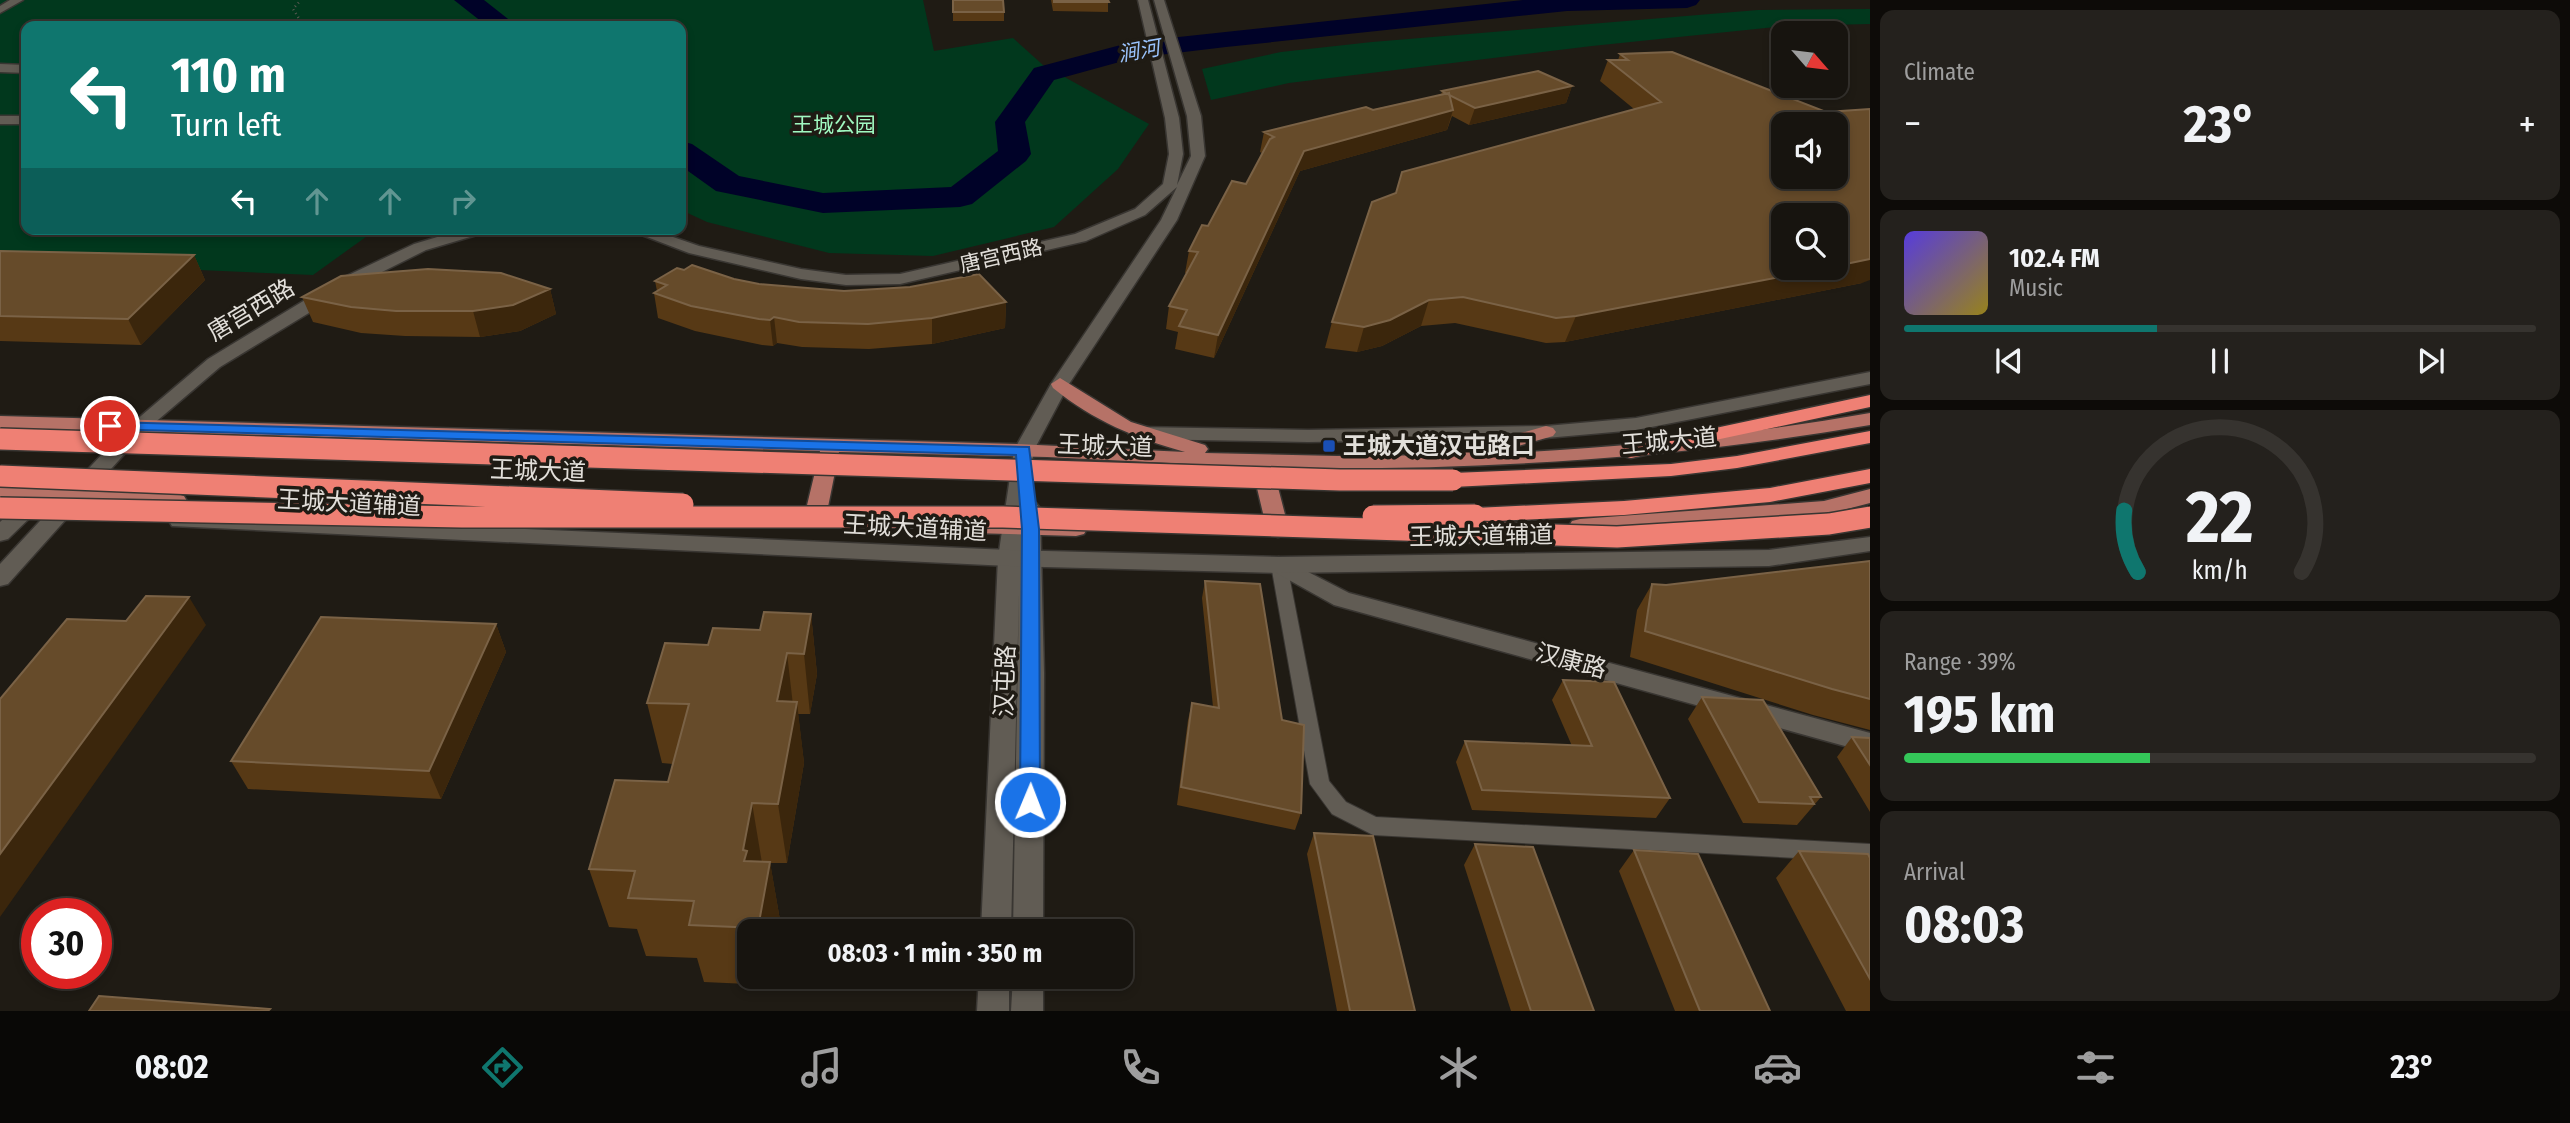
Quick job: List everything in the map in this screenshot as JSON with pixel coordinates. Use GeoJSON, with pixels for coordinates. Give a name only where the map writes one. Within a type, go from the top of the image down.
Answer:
{"type":"FeatureCollection","features":[{"type":"Feature","properties":{"kind":"highway"},"geometry":{"type":"LineString","coordinates":[[1630,452],[1870,401]]}},
{"type":"Feature","properties":{"kind":"highway","name":"王城大道"},"geometry":{"type":"LineString","coordinates":[[0,439],[1326,480],[1454,480],[1671,470],[1737,462],[1870,436]]}},
{"type":"Feature","properties":{"kind":"highway","name":"王城大道"},"geometry":{"type":"LineString","coordinates":[[0,476],[1015,525],[1475,515],[1610,509],[1770,495],[1870,476]]}},
{"type":"Feature","properties":{"kind":"highway"},"geometry":{"type":"LineString","coordinates":[[4,520],[462,517],[1617,537],[1829,524],[1870,517]]}},
{"type":"Feature","properties":{"kind":"main road"},"geometry":{"type":"LineString","coordinates":[[1060,384],[1087,408],[1134,433],[1200,450],[1262,461]]}},
{"type":"Feature","properties":{"kind":"main road"},"geometry":{"type":"LineString","coordinates":[[0,422],[1024,450],[1262,461],[1436,463],[1630,452],[1822,428],[1870,419]]}},
{"type":"Feature","properties":{"kind":"main road"},"geometry":{"type":"LineString","coordinates":[[1436,463],[1546,432]]}},
{"type":"Feature","properties":{"kind":"main road"},"geometry":{"type":"LineString","coordinates":[[814,522],[830,446]]}},
{"type":"Feature","properties":{"kind":"main road"},"geometry":{"type":"LineString","coordinates":[[1262,461],[1278,530]]}},
{"type":"Feature","properties":{"kind":"main road"},"geometry":{"type":"LineString","coordinates":[[0,494],[814,522],[1278,530],[1611,526],[1824,508],[1870,496]]}},
{"type":"Feature","properties":{"kind":"main road"},"geometry":{"type":"LineString","coordinates":[[152,520],[315,506]]}},
{"type":"Feature","properties":{"kind":"street"},"geometry":{"type":"LineString","coordinates":[[0,10],[18,0]]}},
{"type":"Feature","properties":{"kind":"street","name":"唐宫西路"},"geometry":{"type":"LineString","coordinates":[[651,235],[695,250],[801,274],[846,280],[900,279],[1080,238],[1140,212],[1170,186],[1176,154],[1172,118],[1143,0]]}},
{"type":"Feature","properties":{"kind":"street"},"geometry":{"type":"LineString","coordinates":[[1024,450],[1060,384],[1169,220],[1198,156],[1194,116],[1159,0]]}},
{"type":"Feature","properties":{"kind":"street"},"geometry":{"type":"LineString","coordinates":[[0,68],[21,69]]}},
{"type":"Feature","properties":{"kind":"street"},"geometry":{"type":"LineString","coordinates":[[0,120],[21,120]]}},
{"type":"Feature","properties":{"kind":"street","name":"唐宫西路"},"geometry":{"type":"LineString","coordinates":[[4,520],[138,427],[214,363],[344,284],[420,247],[461,235]]}},
{"type":"Feature","properties":{"kind":"street"},"geometry":{"type":"LineString","coordinates":[[1134,433],[1308,436],[1546,432],[1636,424],[1870,378]]}},
{"type":"Feature","properties":{"kind":"street","name":"唐宫西路"},"geometry":{"type":"LineString","coordinates":[[0,578],[138,427]]}},
{"type":"Feature","properties":{"kind":"street","name":"汉屯路"},"geometry":{"type":"LineString","coordinates":[[1024,450],[1015,525],[1032,673],[1028,919]]}},
{"type":"Feature","properties":{"kind":"street","name":"王城大道辅道"},"geometry":{"type":"LineString","coordinates":[[4,520],[152,520],[1020,558],[1279,565],[1769,558],[1870,544]]}},
{"type":"Feature","properties":{"kind":"street","name":"汉屯路"},"geometry":{"type":"LineString","coordinates":[[997,919],[1020,558]]}},
{"type":"Feature","properties":{"kind":"street","name":"汉康路"},"geometry":{"type":"LineString","coordinates":[[1279,565],[1342,599],[1870,743]]}},
{"type":"Feature","properties":{"kind":"street"},"geometry":{"type":"LineString","coordinates":[[993,1011],[994,989]]}},
{"type":"Feature","properties":{"kind":"street"},"geometry":{"type":"LineString","coordinates":[[1027,1011],[1028,989]]}},
{"type":"Feature","properties":{"kind":"lane"},"geometry":{"type":"LineString","coordinates":[[1279,565],[1320,784],[1339,808],[1373,826],[1870,853]]}},
{"type":"Feature","properties":{"kind":"path"},"geometry":{"type":"LineString","coordinates":[[300,21],[293,9],[301,0]]}},
{"type":"Feature","properties":{"kind":"green space","name":"王城公园"},"geometry":{"type":"Polygon","coordinates":[[[0,0],[923,0],[934,51],[1013,38],[1043,65],[1149,124],[1118,169],[1054,227],[933,256],[829,253],[707,222],[686,212],[686,21],[21,21],[21,235],[369,235],[313,275],[42,263],[0,267],[0,0]]]}},
{"type":"Feature","properties":{"kind":"green space"},"geometry":{"type":"Polygon","coordinates":[[[1870,9],[1870,24],[1848,25],[1848,21],[1771,21],[1771,27],[1289,83],[1211,100],[1202,69],[1281,52],[1372,42],[1758,10],[1870,9]]]}},
{"type":"Feature","properties":{"kind":"building"},"geometry":{"type":"Polygon","coordinates":[[[953,0],[1003,0],[1004,12],[953,12],[953,0]]]}},
{"type":"Feature","properties":{"kind":"building"},"geometry":{"type":"Polygon","coordinates":[[[1108,0],[1109,2],[1054,2],[1108,0]]]}},
{"type":"Feature","properties":{"kind":"building"},"geometry":{"type":"Polygon","coordinates":[[[1672,52],[1771,91],[1771,98],[1790,98],[1826,112],[1870,109],[1870,259],[1848,264],[1848,203],[1771,203],[1771,279],[1556,318],[1463,297],[1429,300],[1390,320],[1364,327],[1332,322],[1372,202],[1396,193],[1402,172],[1661,102],[1608,60],[1628,60],[1620,54],[1672,52]]]}},
{"type":"Feature","properties":{"kind":"building"},"geometry":{"type":"Polygon","coordinates":[[[1538,71],[1572,86],[1475,108],[1442,91],[1538,71]]]}},
{"type":"Feature","properties":{"kind":"building"},"geometry":{"type":"Polygon","coordinates":[[[1449,93],[1453,110],[1304,151],[1218,335],[1179,326],[1187,310],[1169,306],[1198,252],[1189,251],[1202,225],[1208,226],[1232,181],[1246,184],[1270,139],[1274,137],[1264,132],[1366,107],[1373,110],[1449,93]]]}},
{"type":"Feature","properties":{"kind":"building"},"geometry":{"type":"Polygon","coordinates":[[[0,251],[194,255],[128,319],[0,316],[0,251]]]}},
{"type":"Feature","properties":{"kind":"building"},"geometry":{"type":"Polygon","coordinates":[[[692,265],[759,284],[844,291],[910,287],[979,274],[1006,302],[932,318],[868,324],[799,322],[774,317],[770,320],[759,319],[691,306],[654,293],[667,285],[655,281],[677,268],[684,270],[692,265]]]}},
{"type":"Feature","properties":{"kind":"building"},"geometry":{"type":"Polygon","coordinates":[[[428,269],[501,273],[550,289],[513,305],[473,311],[396,311],[351,307],[302,297],[341,276],[428,269]]]}},
{"type":"Feature","properties":{"kind":"building"},"geometry":{"type":"Polygon","coordinates":[[[1870,561],[1870,699],[1645,631],[1652,584],[1666,585],[1870,561]]]}},
{"type":"Feature","properties":{"kind":"building"},"geometry":{"type":"Polygon","coordinates":[[[1205,581],[1260,584],[1282,720],[1304,725],[1301,813],[1181,787],[1192,703],[1219,708],[1205,581]]]}},
{"type":"Feature","properties":{"kind":"building"},"geometry":{"type":"Polygon","coordinates":[[[146,596],[189,597],[0,854],[0,699],[67,619],[126,621],[146,596]]]}},
{"type":"Feature","properties":{"kind":"building"},"geometry":{"type":"Polygon","coordinates":[[[764,612],[811,614],[804,654],[787,653],[777,701],[797,702],[778,804],[752,803],[743,850],[747,851],[744,861],[770,862],[760,919],[737,919],[737,927],[689,925],[694,901],[628,898],[635,871],[589,869],[615,780],[668,782],[689,704],[647,703],[665,643],[708,645],[713,628],[760,630],[764,612]]]}},
{"type":"Feature","properties":{"kind":"building"},"geometry":{"type":"Polygon","coordinates":[[[321,617],[496,624],[429,771],[231,761],[321,617]]]}},
{"type":"Feature","properties":{"kind":"building"},"geometry":{"type":"Polygon","coordinates":[[[1563,680],[1614,682],[1670,798],[1482,790],[1465,741],[1592,746],[1563,680]]]}},
{"type":"Feature","properties":{"kind":"building"},"geometry":{"type":"Polygon","coordinates":[[[1702,697],[1763,700],[1821,797],[1810,797],[1814,804],[1759,802],[1702,697]]]}},
{"type":"Feature","properties":{"kind":"building"},"geometry":{"type":"Polygon","coordinates":[[[1852,737],[1870,738],[1870,765],[1852,737]]]}},
{"type":"Feature","properties":{"kind":"building"},"geometry":{"type":"Polygon","coordinates":[[[1314,833],[1373,836],[1415,1011],[1350,1011],[1314,833]]]}},
{"type":"Feature","properties":{"kind":"building"},"geometry":{"type":"Polygon","coordinates":[[[1475,844],[1533,847],[1594,1011],[1531,1011],[1475,844]]]}},
{"type":"Feature","properties":{"kind":"building"},"geometry":{"type":"Polygon","coordinates":[[[1634,850],[1698,854],[1770,1011],[1700,1011],[1634,850]]]}},
{"type":"Feature","properties":{"kind":"building"},"geometry":{"type":"Polygon","coordinates":[[[1799,851],[1868,854],[1870,979],[1799,851]]]}},
{"type":"Feature","properties":{"kind":"building"},"geometry":{"type":"Polygon","coordinates":[[[99,996],[270,1009],[89,1011],[99,996]]]}},
{"type":"Feature","properties":{"kind":"waterway","name":"涧河"},"geometry":{"type":"LineString","coordinates":[[467,0],[497,21]]}},
{"type":"Feature","properties":{"kind":"waterway","name":"涧河"},"geometry":{"type":"LineString","coordinates":[[686,155],[728,184],[823,203],[960,197],[1015,154],[1010,122],[1044,74],[1132,50],[1567,3],[1687,0]]}},
{"type":"Feature","properties":{"kind":"place","name":"王城大道汉屯路口"},"geometry":{"type":"Point","coordinates":[1329,446]}},
{"type":"Feature","properties":{"kind":"route"},"geometry":{"type":"LineString","coordinates":[[110,426],[1024,450],[1031,529],[1030,802]]}}]}
